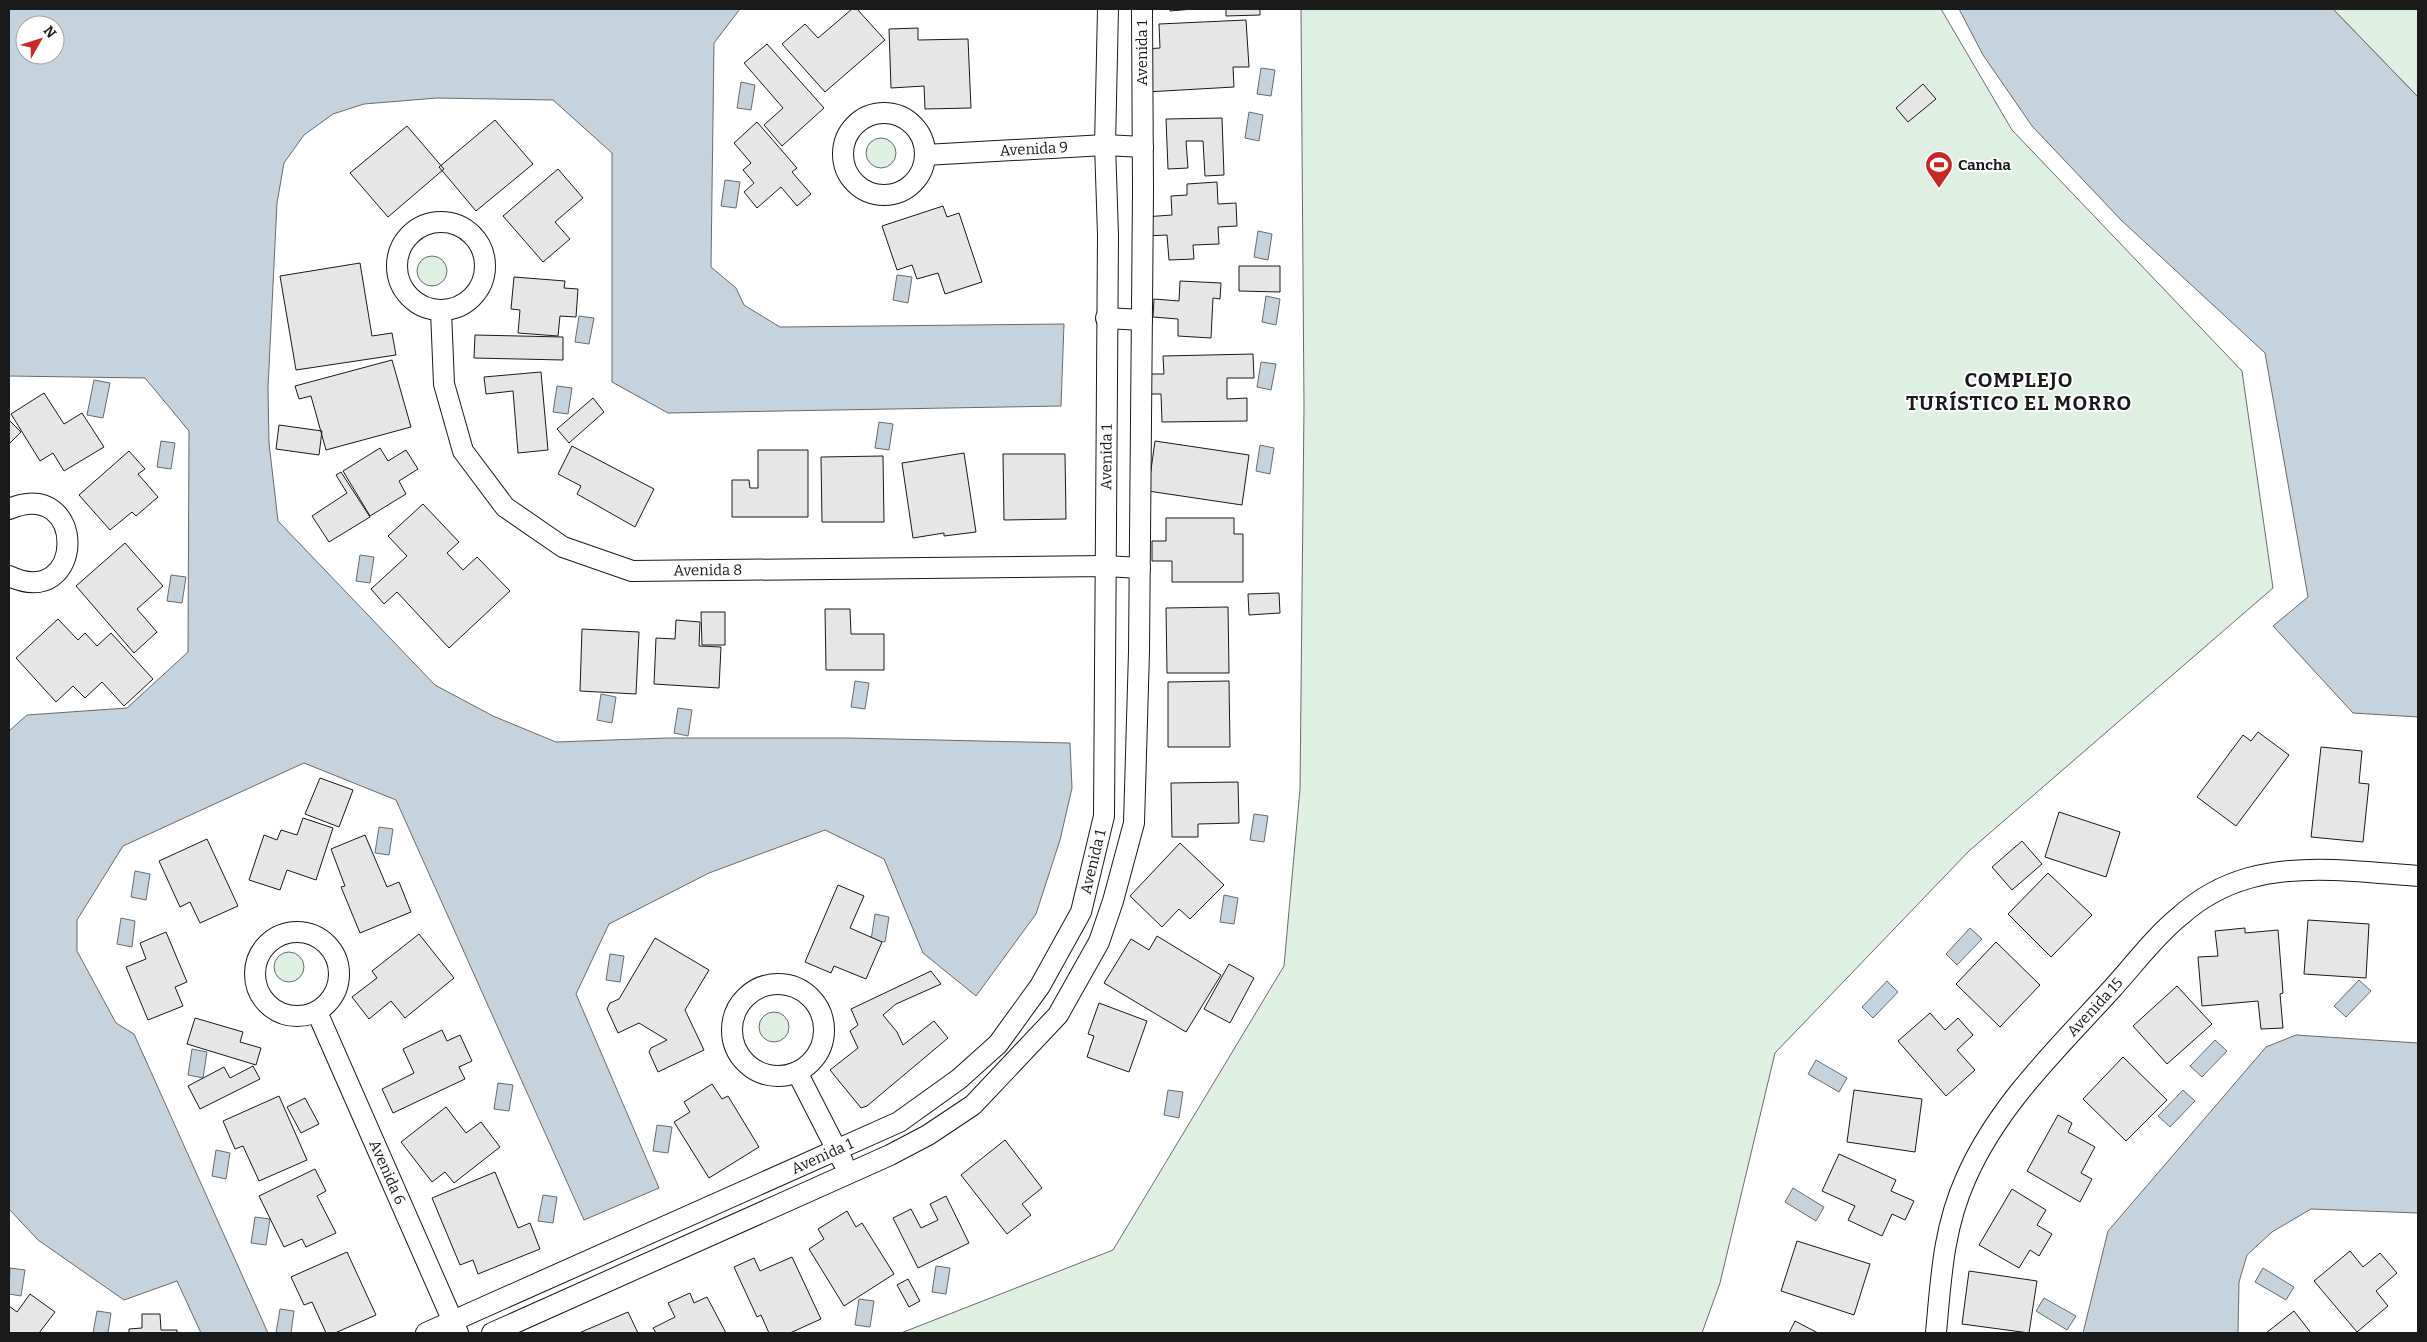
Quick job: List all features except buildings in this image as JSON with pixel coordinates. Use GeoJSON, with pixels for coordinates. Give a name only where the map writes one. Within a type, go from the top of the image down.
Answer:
{"type":"FeatureCollection","features":[{"type":"Feature","properties":{"kind":"street","name":"Avenida 1"},"geometry":{"type":"LineString","coordinates":[[426,1333],[455,1327],[899,1122],[959,1079],[998,1044],[1040,986],[1064,947],[1081,912],[1104,816],[1108,235],[1105,145],[1108,9]]}},
{"type":"Feature","properties":{"kind":"street","name":"Avenida 1"},"geometry":{"type":"LineString","coordinates":[[492,1333],[848,1174],[928,1136],[973,1105],[1058,1015],[1099,942],[1114,901],[1134,823],[1140,568],[1142,9]]}},
{"type":"Feature","properties":{"kind":"street"},"geometry":{"type":"LineString","coordinates":[[878,113],[890,113],[902,116],[912,123],[919,132],[925,155],[923,167],[911,186],[889,196],[877,196],[856,185],[843,165],[842,153],[844,142],[857,122],[878,113]]}},
{"type":"Feature","properties":{"kind":"street","name":"Avenida 9"},"geometry":{"type":"LineString","coordinates":[[925,155],[1105,145],[1143,147]]}},
{"type":"Feature","properties":{"kind":"street"},"geometry":{"type":"LineString","coordinates":[[442,222],[455,224],[475,238],[482,249],[485,268],[481,286],[474,296],[464,304],[440,311],[428,309],[408,294],[401,284],[398,259],[402,247],[409,236],[418,229],[442,222]]}},
{"type":"Feature","properties":{"kind":"street","name":"Avenida 8"},"geometry":{"type":"LineString","coordinates":[[440,311],[444,384],[464,451],[505,507],[563,547],[632,571],[1106,566],[1140,568]]}},
{"type":"Feature","properties":{"kind":"street"},"geometry":{"type":"LineString","coordinates":[[1106,318],[1142,320]]}},
{"type":"Feature","properties":{"kind":"street"},"geometry":{"type":"LineString","coordinates":[[9,509],[21,504],[35,504],[48,508],[60,518],[67,529],[69,544],[66,558],[60,570],[48,578],[34,582],[20,582],[9,576]]}},
{"type":"Feature","properties":{"kind":"street","name":"Avenida 15"},"geometry":{"type":"LineString","coordinates":[[1936,1333],[1948,1226],[1966,1178],[1990,1135],[2018,1090],[2179,916],[2213,892],[2249,878],[2312,870],[2418,876]]}},
{"type":"Feature","properties":{"kind":"street"},"geometry":{"type":"LineString","coordinates":[[1086,889],[1114,901]]}},
{"type":"Feature","properties":{"kind":"street"},"geometry":{"type":"LineString","coordinates":[[288,933],[312,935],[322,940],[330,949],[339,972],[338,984],[334,995],[317,1012],[300,1016],[282,1014],[263,1000],[257,989],[256,965],[267,944],[277,937],[288,933]]}},
{"type":"Feature","properties":{"kind":"street"},"geometry":{"type":"LineString","coordinates":[[782,984],[794,987],[809,996],[820,1011],[824,1035],[821,1046],[816,1057],[797,1072],[786,1076],[762,1074],[742,1059],[736,1049],[732,1025],[734,1014],[740,1003],[759,988],[782,984]]}},
{"type":"Feature","properties":{"kind":"street","name":"Avenida 6"},"geometry":{"type":"LineString","coordinates":[[317,1012],[455,1327]]}},
{"type":"Feature","properties":{"kind":"street"},"geometry":{"type":"LineString","coordinates":[[797,1072],[848,1174]]}},
{"type":"Feature","properties":{"kind":"green space"},"geometry":{"type":"Polygon","coordinates":[[[1301,9],[1941,9],[2012,130],[2242,371],[2273,588],[1969,851],[1775,1053],[1720,1283],[1702,1333],[901,1333],[1113,1250],[1284,966],[1300,789],[1304,407],[1301,9]]]}},
{"type":"Feature","properties":{"kind":"green space"},"geometry":{"type":"Polygon","coordinates":[[[2333,9],[2418,9],[2418,97],[2333,9]]]}},
{"type":"Feature","properties":{"kind":"green space"},"geometry":{"type":"Polygon","coordinates":[[[881,138],[892,142],[896,153],[892,164],[881,168],[870,164],[866,153],[870,142],[881,138]]]}},
{"type":"Feature","properties":{"kind":"green space"},"geometry":{"type":"Polygon","coordinates":[[[432,256],[443,260],[447,271],[443,282],[432,286],[421,282],[417,271],[421,260],[432,256]]]}},
{"type":"Feature","properties":{"kind":"green space"},"geometry":{"type":"Polygon","coordinates":[[[289,952],[300,956],[304,967],[300,978],[289,982],[278,978],[274,967],[278,956],[289,952]]]}},
{"type":"Feature","properties":{"kind":"green space"},"geometry":{"type":"Polygon","coordinates":[[[774,1012],[785,1016],[789,1027],[785,1038],[774,1042],[763,1038],[759,1027],[763,1016],[774,1012]]]}},
{"type":"Feature","properties":{"kind":"shaded area"},"geometry":{"type":"Polygon","coordinates":[[[9,9],[740,9],[714,43],[711,267],[736,288],[744,305],[780,327],[1064,324],[1061,406],[668,413],[612,382],[612,153],[553,100],[437,98],[364,104],[333,114],[304,135],[284,163],[277,203],[268,388],[269,443],[278,521],[435,685],[493,716],[556,742],[667,738],[848,738],[1070,743],[1072,788],[1060,840],[1036,914],[976,996],[923,953],[884,859],[825,830],[709,873],[609,924],[576,994],[659,1188],[584,1220],[396,800],[304,763],[123,846],[77,920],[77,951],[116,1023],[134,1034],[268,1333],[201,1333],[177,1281],[124,1300],[38,1240],[9,1209],[9,731],[27,715],[127,708],[188,652],[189,431],[145,378],[9,376],[9,9]]]}},
{"type":"Feature","properties":{"kind":"shaded area"},"geometry":{"type":"Polygon","coordinates":[[[1959,9],[2333,9],[2418,97],[2418,717],[2353,713],[2273,626],[2308,597],[2265,353],[2121,220],[2032,126],[1983,55],[1959,9]]]}},
{"type":"Feature","properties":{"kind":"shaded area"},"geometry":{"type":"Polygon","coordinates":[[[1261,68],[1275,70],[1271,96],[1257,94],[1261,68]]]}},
{"type":"Feature","properties":{"kind":"shaded area"},"geometry":{"type":"Polygon","coordinates":[[[741,82],[755,85],[751,110],[737,108],[741,82]]]}},
{"type":"Feature","properties":{"kind":"shaded area"},"geometry":{"type":"Polygon","coordinates":[[[1249,112],[1263,115],[1259,141],[1245,138],[1249,112]]]}},
{"type":"Feature","properties":{"kind":"shaded area"},"geometry":{"type":"Polygon","coordinates":[[[725,180],[740,182],[736,208],[721,206],[725,180]]]}},
{"type":"Feature","properties":{"kind":"shaded area"},"geometry":{"type":"Polygon","coordinates":[[[1258,231],[1272,234],[1268,260],[1254,257],[1258,231]]]}},
{"type":"Feature","properties":{"kind":"shaded area"},"geometry":{"type":"Polygon","coordinates":[[[897,275],[912,277],[908,303],[893,300],[897,275]]]}},
{"type":"Feature","properties":{"kind":"shaded area"},"geometry":{"type":"Polygon","coordinates":[[[1266,296],[1280,299],[1276,325],[1262,322],[1266,296]]]}},
{"type":"Feature","properties":{"kind":"shaded area"},"geometry":{"type":"Polygon","coordinates":[[[579,316],[594,318],[589,344],[575,342],[579,316]]]}},
{"type":"Feature","properties":{"kind":"shaded area"},"geometry":{"type":"Polygon","coordinates":[[[1261,362],[1276,364],[1271,390],[1257,387],[1261,362]]]}},
{"type":"Feature","properties":{"kind":"shaded area"},"geometry":{"type":"Polygon","coordinates":[[[94,380],[110,383],[103,418],[87,415],[94,380]]]}},
{"type":"Feature","properties":{"kind":"shaded area"},"geometry":{"type":"Polygon","coordinates":[[[557,386],[572,388],[568,414],[553,412],[557,386]]]}},
{"type":"Feature","properties":{"kind":"shaded area"},"geometry":{"type":"Polygon","coordinates":[[[879,422],[893,424],[889,450],[875,448],[879,422]]]}},
{"type":"Feature","properties":{"kind":"shaded area"},"geometry":{"type":"Polygon","coordinates":[[[161,441],[175,443],[171,469],[157,467],[161,441]]]}},
{"type":"Feature","properties":{"kind":"shaded area"},"geometry":{"type":"Polygon","coordinates":[[[1260,445],[1274,448],[1270,474],[1256,471],[1260,445]]]}},
{"type":"Feature","properties":{"kind":"shaded area"},"geometry":{"type":"Polygon","coordinates":[[[360,555],[374,557],[370,583],[356,581],[360,555]]]}},
{"type":"Feature","properties":{"kind":"shaded area"},"geometry":{"type":"Polygon","coordinates":[[[171,575],[186,577],[182,603],[167,601],[171,575]]]}},
{"type":"Feature","properties":{"kind":"shaded area"},"geometry":{"type":"Polygon","coordinates":[[[855,681],[869,683],[865,709],[851,707],[855,681]]]}},
{"type":"Feature","properties":{"kind":"shaded area"},"geometry":{"type":"Polygon","coordinates":[[[601,694],[616,697],[612,723],[597,720],[601,694]]]}},
{"type":"Feature","properties":{"kind":"shaded area"},"geometry":{"type":"Polygon","coordinates":[[[678,708],[692,710],[688,736],[674,733],[678,708]]]}},
{"type":"Feature","properties":{"kind":"shaded area"},"geometry":{"type":"Polygon","coordinates":[[[1254,814],[1268,816],[1264,842],[1250,840],[1254,814]]]}},
{"type":"Feature","properties":{"kind":"shaded area"},"geometry":{"type":"Polygon","coordinates":[[[379,827],[393,829],[389,855],[375,853],[379,827]]]}},
{"type":"Feature","properties":{"kind":"shaded area"},"geometry":{"type":"Polygon","coordinates":[[[135,871],[150,874],[146,900],[131,897],[135,871]]]}},
{"type":"Feature","properties":{"kind":"shaded area"},"geometry":{"type":"Polygon","coordinates":[[[1224,895],[1238,898],[1234,924],[1220,922],[1224,895]]]}},
{"type":"Feature","properties":{"kind":"shaded area"},"geometry":{"type":"Polygon","coordinates":[[[875,914],[889,917],[885,942],[871,940],[875,914]]]}},
{"type":"Feature","properties":{"kind":"shaded area"},"geometry":{"type":"Polygon","coordinates":[[[121,918],[135,921],[132,947],[117,944],[121,918]]]}},
{"type":"Feature","properties":{"kind":"shaded area"},"geometry":{"type":"Polygon","coordinates":[[[1970,928],[1982,939],[1957,965],[1946,954],[1970,928]]]}},
{"type":"Feature","properties":{"kind":"shaded area"},"geometry":{"type":"Polygon","coordinates":[[[610,954],[624,956],[620,982],[606,980],[610,954]]]}},
{"type":"Feature","properties":{"kind":"shaded area"},"geometry":{"type":"Polygon","coordinates":[[[2359,980],[2371,991],[2346,1017],[2334,1006],[2359,980]]]}},
{"type":"Feature","properties":{"kind":"shaded area"},"geometry":{"type":"Polygon","coordinates":[[[1887,981],[1898,992],[1873,1018],[1862,1007],[1887,981]]]}},
{"type":"Feature","properties":{"kind":"shaded area"},"geometry":{"type":"Polygon","coordinates":[[[2296,1035],[2418,1043],[2418,1213],[2311,1209],[2272,1232],[2247,1255],[2239,1282],[2238,1333],[2083,1333],[2108,1231],[2266,1047],[2296,1035]]]}},
{"type":"Feature","properties":{"kind":"shaded area"},"geometry":{"type":"Polygon","coordinates":[[[2215,1040],[2227,1051],[2202,1077],[2190,1066],[2215,1040]]]}},
{"type":"Feature","properties":{"kind":"shaded area"},"geometry":{"type":"Polygon","coordinates":[[[192,1049],[207,1052],[203,1078],[188,1075],[192,1049]]]}},
{"type":"Feature","properties":{"kind":"shaded area"},"geometry":{"type":"Polygon","coordinates":[[[1816,1060],[1847,1078],[1839,1092],[1808,1074],[1816,1060]]]}},
{"type":"Feature","properties":{"kind":"shaded area"},"geometry":{"type":"Polygon","coordinates":[[[498,1083],[513,1085],[509,1111],[494,1109],[498,1083]]]}},
{"type":"Feature","properties":{"kind":"shaded area"},"geometry":{"type":"Polygon","coordinates":[[[1168,1090],[1183,1092],[1179,1118],[1164,1115],[1168,1090]]]}},
{"type":"Feature","properties":{"kind":"shaded area"},"geometry":{"type":"Polygon","coordinates":[[[2183,1090],[2195,1101],[2170,1127],[2158,1116],[2183,1090]]]}},
{"type":"Feature","properties":{"kind":"shaded area"},"geometry":{"type":"Polygon","coordinates":[[[657,1125],[672,1127],[668,1153],[653,1151],[657,1125]]]}},
{"type":"Feature","properties":{"kind":"shaded area"},"geometry":{"type":"Polygon","coordinates":[[[216,1150],[230,1153],[226,1179],[212,1176],[216,1150]]]}},
{"type":"Feature","properties":{"kind":"shaded area"},"geometry":{"type":"Polygon","coordinates":[[[1793,1188],[1824,1207],[1816,1221],[1785,1202],[1793,1188]]]}},
{"type":"Feature","properties":{"kind":"shaded area"},"geometry":{"type":"Polygon","coordinates":[[[543,1195],[557,1197],[553,1223],[538,1221],[543,1195]]]}},
{"type":"Feature","properties":{"kind":"shaded area"},"geometry":{"type":"Polygon","coordinates":[[[255,1217],[270,1219],[266,1245],[251,1243],[255,1217]]]}},
{"type":"Feature","properties":{"kind":"shaded area"},"geometry":{"type":"Polygon","coordinates":[[[936,1266],[950,1268],[946,1294],[932,1292],[936,1266]]]}},
{"type":"Feature","properties":{"kind":"shaded area"},"geometry":{"type":"Polygon","coordinates":[[[10,1268],[25,1270],[21,1296],[9,1294],[10,1268]]]}},
{"type":"Feature","properties":{"kind":"shaded area"},"geometry":{"type":"Polygon","coordinates":[[[2263,1268],[2294,1287],[2286,1300],[2255,1282],[2263,1268]]]}},
{"type":"Feature","properties":{"kind":"shaded area"},"geometry":{"type":"Polygon","coordinates":[[[2044,1298],[2076,1316],[2067,1330],[2036,1311],[2044,1298]]]}},
{"type":"Feature","properties":{"kind":"shaded area"},"geometry":{"type":"Polygon","coordinates":[[[859,1299],[874,1301],[870,1327],[855,1325],[859,1299]]]}},
{"type":"Feature","properties":{"kind":"shaded area"},"geometry":{"type":"Polygon","coordinates":[[[280,1309],[294,1311],[291,1333],[276,1333],[280,1309]]]}},
{"type":"Feature","properties":{"kind":"shaded area"},"geometry":{"type":"Polygon","coordinates":[[[97,1311],[111,1313],[108,1333],[93,1333],[97,1311]]]}},
{"type":"Feature","properties":{"kind":"place","name":"Cancha"},"geometry":{"type":"Point","coordinates":[1939,189]}},
{"type":"Feature","properties":{"kind":"district","name":"COMPLEJO TURÍSTICO EL MORRO"},"geometry":{"type":"Point","coordinates":[2019,392]}}]}
